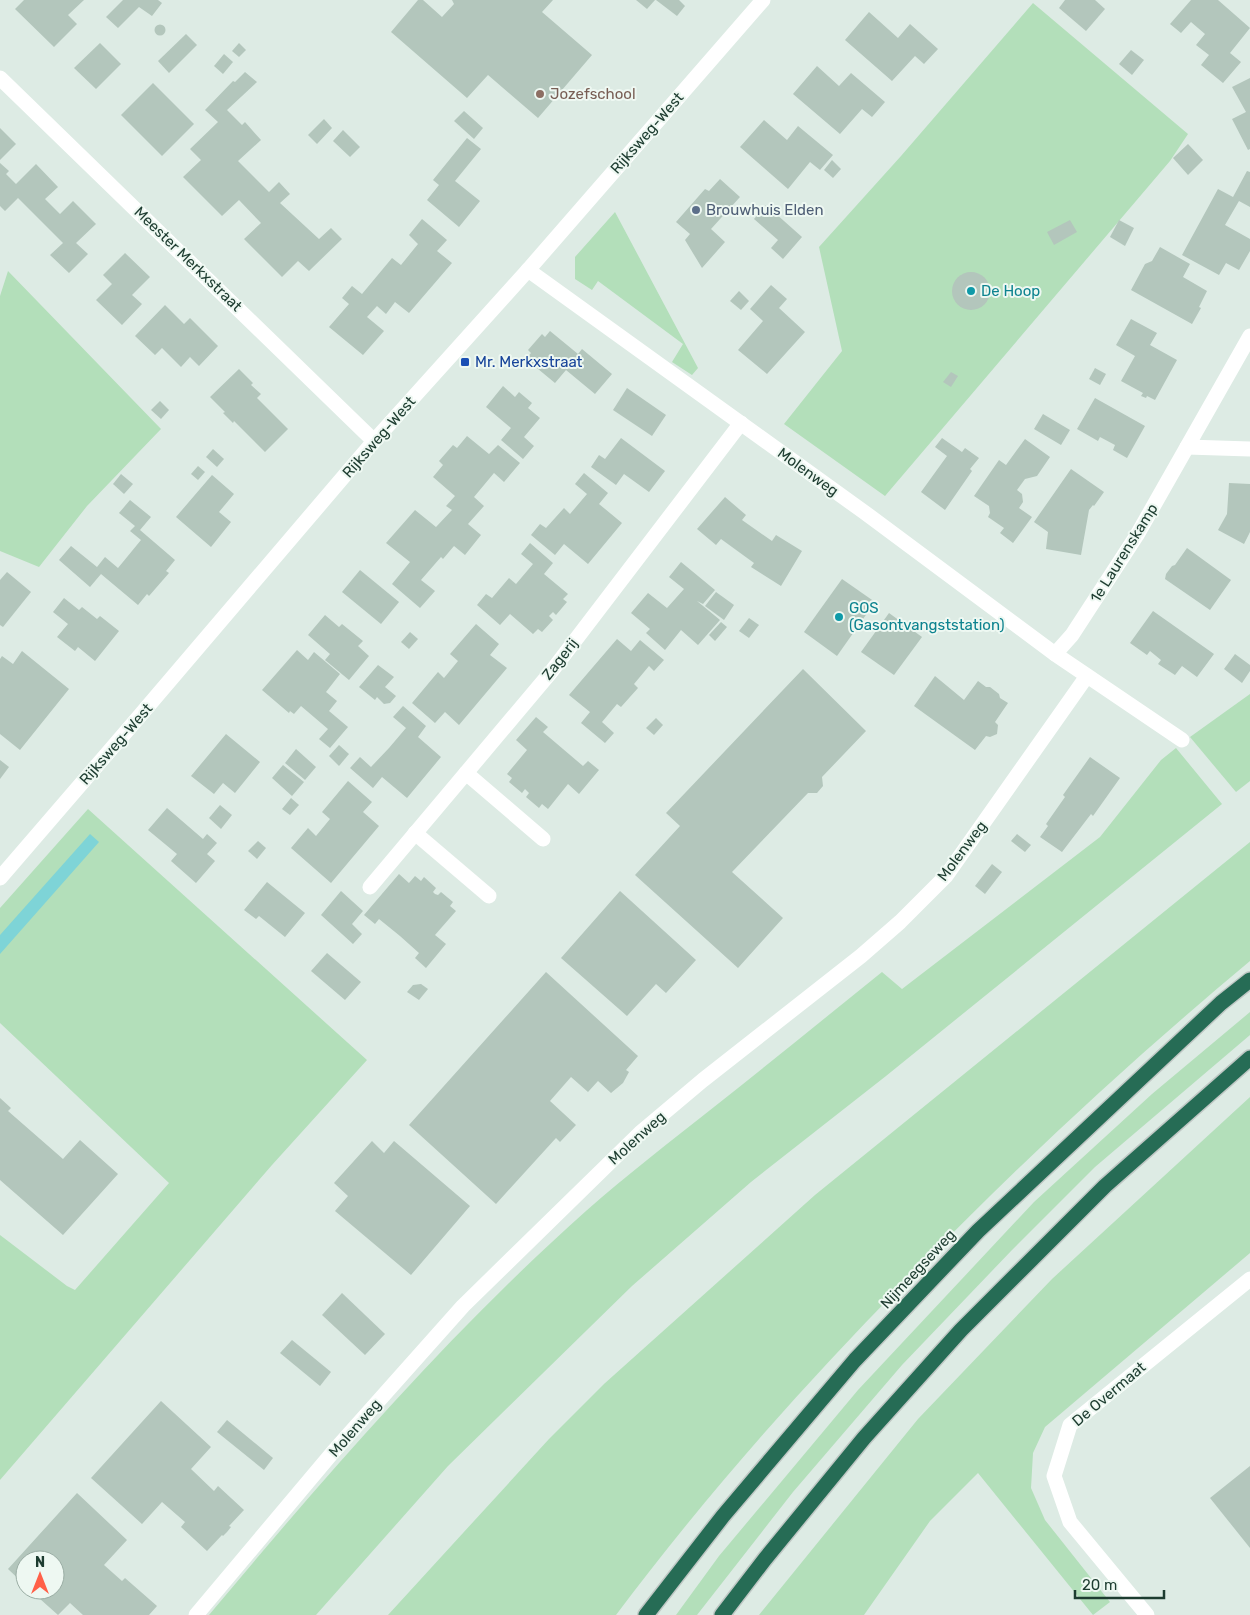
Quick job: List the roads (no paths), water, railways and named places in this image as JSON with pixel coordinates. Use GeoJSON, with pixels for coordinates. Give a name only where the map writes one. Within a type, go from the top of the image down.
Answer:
{"type":"FeatureCollection","features":[{"type":"Feature","properties":{"kind":"highway","name":"Nijmeegseweg"},"geometry":{"type":"LineString","coordinates":[[646,1615],[723,1516],[855,1360],[978,1231],[1221,1003],[1250,980]]}},
{"type":"Feature","properties":{"kind":"highway"},"geometry":{"type":"LineString","coordinates":[[722,1615],[765,1559],[864,1438],[961,1330],[1105,1186],[1250,1058]]}},
{"type":"Feature","properties":{"kind":"street","name":"Rijksweg-West"},"geometry":{"type":"LineString","coordinates":[[0,878],[374,441],[528,270],[763,0]]}},
{"type":"Feature","properties":{"kind":"street","name":"Meester Merkxstraat"},"geometry":{"type":"LineString","coordinates":[[0,78],[374,441]]}},
{"type":"Feature","properties":{"kind":"street","name":"Molenweg"},"geometry":{"type":"LineString","coordinates":[[528,270],[864,512],[1055,654],[1182,740]]}},
{"type":"Feature","properties":{"kind":"street","name":"1e Laurenskamp"},"geometry":{"type":"LineString","coordinates":[[1055,654],[1072,635],[1131,546],[1250,336]]}},
{"type":"Feature","properties":{"kind":"street","name":"Zagerij"},"geometry":{"type":"LineString","coordinates":[[370,887],[551,672],[741,423]]}},
{"type":"Feature","properties":{"kind":"street"},"geometry":{"type":"LineString","coordinates":[[1187,446],[1250,449]]}},
{"type":"Feature","properties":{"kind":"street","name":"Molenweg"},"geometry":{"type":"LineString","coordinates":[[196,1615],[333,1452],[463,1306],[640,1133],[703,1080],[861,956],[900,922],[946,876],[1087,676]]}},
{"type":"Feature","properties":{"kind":"street"},"geometry":{"type":"LineString","coordinates":[[466,772],[543,839]]}},
{"type":"Feature","properties":{"kind":"street"},"geometry":{"type":"LineString","coordinates":[[415,833],[489,896]]}},
{"type":"Feature","properties":{"kind":"street","name":"De Overmaat"},"geometry":{"type":"LineString","coordinates":[[1147,1615],[1070,1522],[1054,1476],[1070,1425],[1250,1279]]}},
{"type":"Feature","properties":{"kind":"water"},"geometry":{"type":"Polygon","coordinates":[[[90,834],[99,842],[0,954],[0,935],[90,834]]]}},
{"type":"Feature","properties":{"kind":"place","name":"Jozefschool"},"geometry":{"type":"Point","coordinates":[540,94]}},
{"type":"Feature","properties":{"kind":"place","name":"Brouwhuis Elden"},"geometry":{"type":"Point","coordinates":[696,210]}},
{"type":"Feature","properties":{"kind":"place","name":"De Hoop"},"geometry":{"type":"Point","coordinates":[971,291]}},
{"type":"Feature","properties":{"kind":"place","name":"Mr. Merkxstraat"},"geometry":{"type":"Point","coordinates":[465,362]}},
{"type":"Feature","properties":{"kind":"place","name":"GOS (Gasontvangststation)"},"geometry":{"type":"Point","coordinates":[839,617]}}]}
